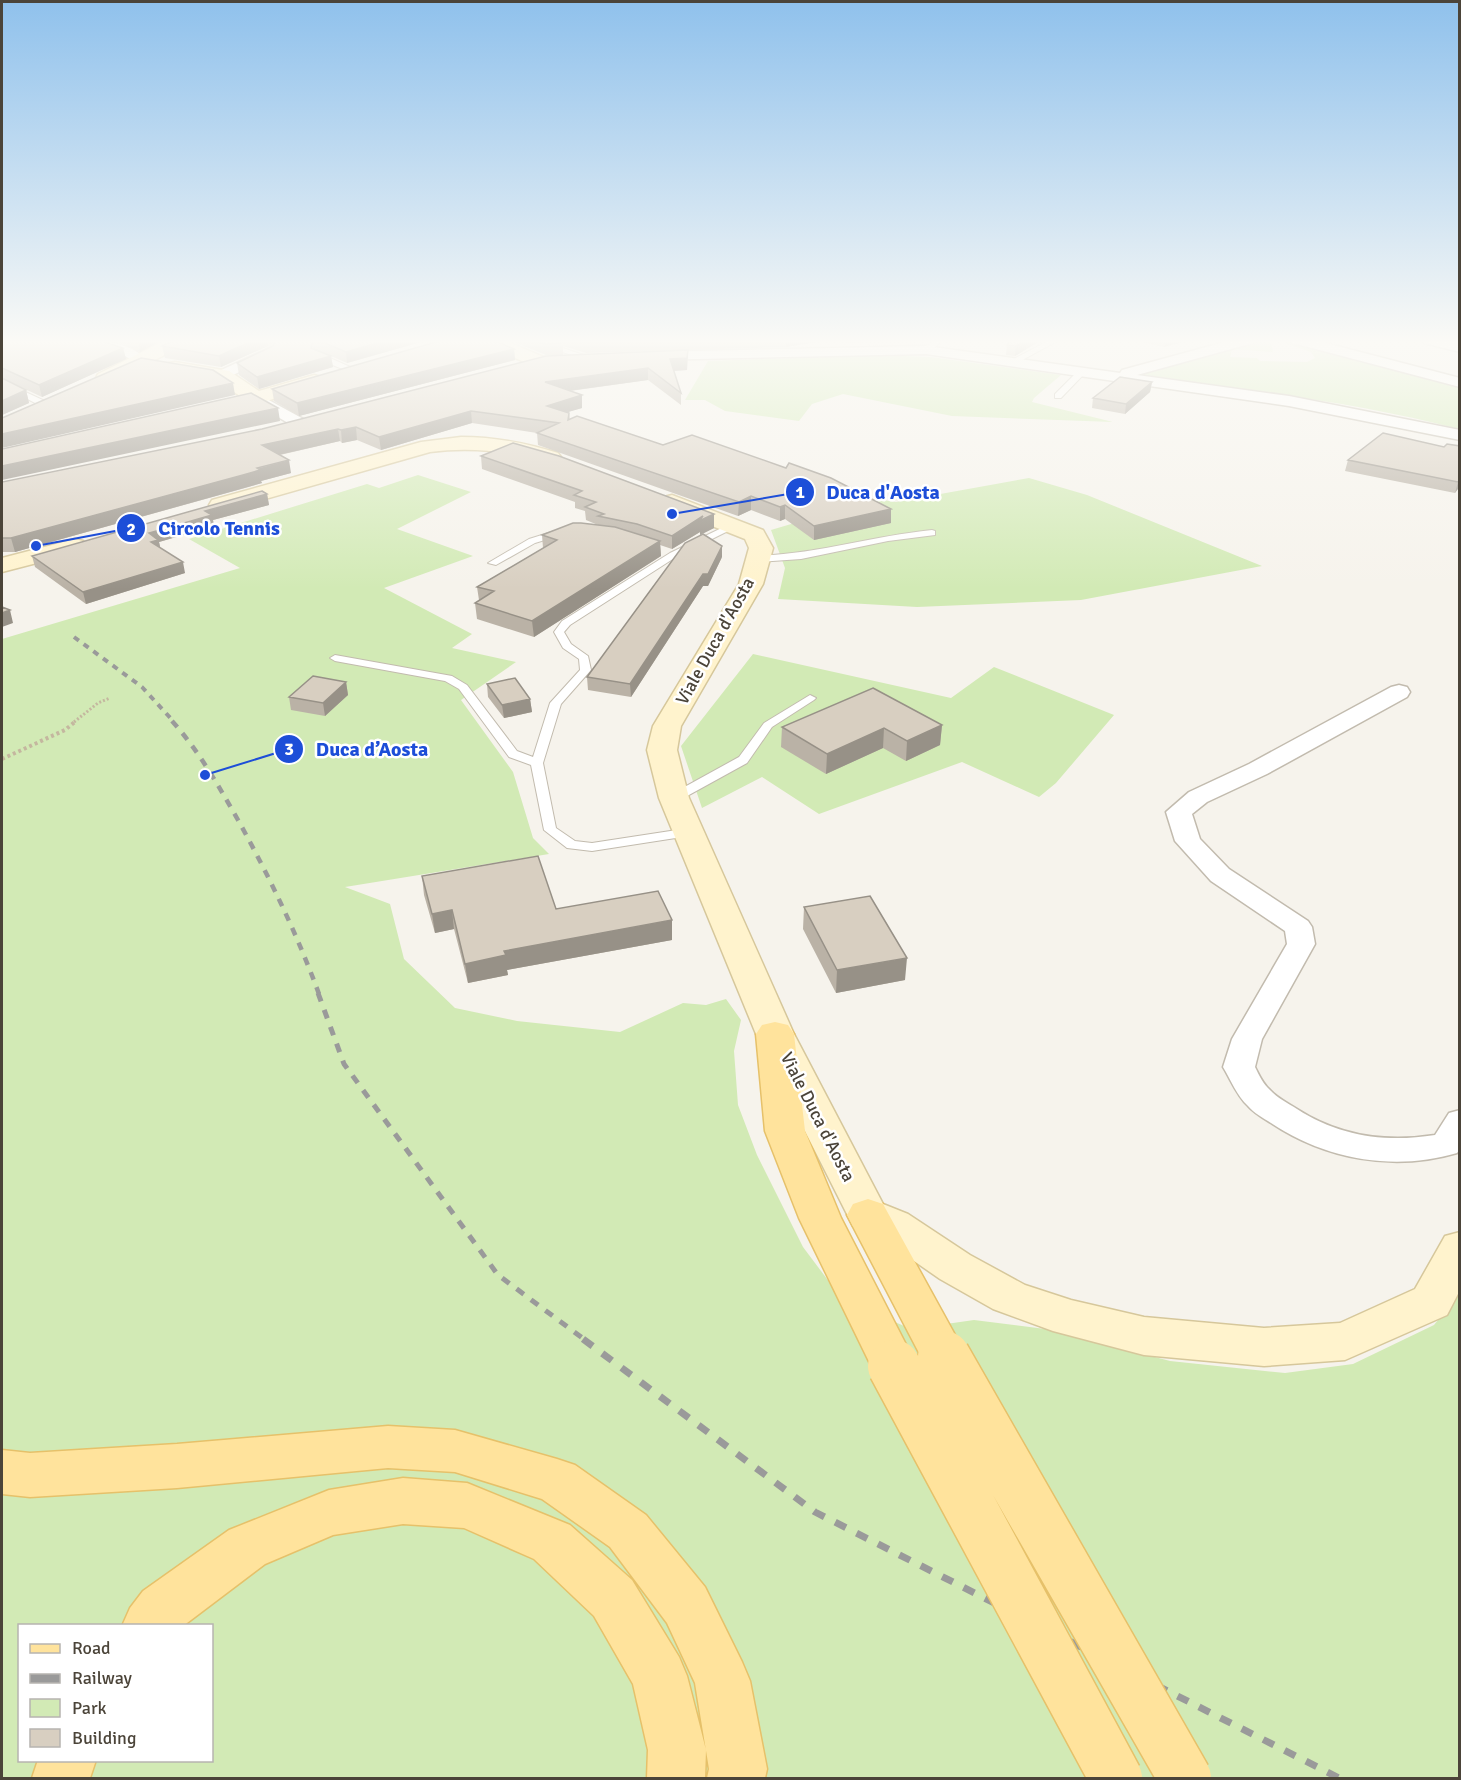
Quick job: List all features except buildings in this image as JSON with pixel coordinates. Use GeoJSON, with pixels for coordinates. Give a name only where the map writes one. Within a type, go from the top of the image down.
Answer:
{"type":"FeatureCollection","features":[{"type":"Feature","properties":{"kind":"main road"},"geometry":{"type":"LineString","coordinates":[[278,430],[305,423]]}},
{"type":"Feature","properties":{"kind":"main road"},"geometry":{"type":"LineString","coordinates":[[194,512],[428,446],[459,441],[511,445],[568,463]]}},
{"type":"Feature","properties":{"kind":"main road","name":"Viale Duca d'Aosta"},"geometry":{"type":"LineString","coordinates":[[646,493],[735,525],[755,535],[761,548],[751,584],[667,726],[662,750],[674,798],[775,1034],[868,1215]]}},
{"type":"Feature","properties":{"kind":"main road"},"geometry":{"type":"LineString","coordinates":[[9,562],[103,538]]}},
{"type":"Feature","properties":{"kind":"main road"},"geometry":{"type":"LineString","coordinates":[[775,1034],[785,1131],[820,1218],[894,1366],[1116,1779]]}},
{"type":"Feature","properties":{"kind":"main road"},"geometry":{"type":"LineString","coordinates":[[868,1215],[893,1225],[955,1267],[1009,1297],[1069,1318],[1144,1336],[1264,1347],[1345,1341],[1431,1302],[1460,1248]]}},
{"type":"Feature","properties":{"kind":"main road"},"geometry":{"type":"LineString","coordinates":[[868,1215],[944,1357],[1185,1779]]}},
{"type":"Feature","properties":{"kind":"main road"},"geometry":{"type":"LineString","coordinates":[[2,1472],[30,1474],[177,1466],[388,1447],[455,1450],[557,1481],[628,1531],[686,1605],[722,1681],[738,1769],[736,1779]]}},
{"type":"Feature","properties":{"kind":"main road"},"geometry":{"type":"LineString","coordinates":[[151,1624],[162,1609],[247,1547],[329,1514],[403,1501],[467,1506],[552,1542],[613,1598],[659,1676],[676,1750],[676,1779]]}},
{"type":"Feature","properties":{"kind":"main road"},"geometry":{"type":"LineString","coordinates":[[62,1779],[67,1762]]}},
{"type":"Feature","properties":{"kind":"street"},"geometry":{"type":"LineString","coordinates":[[1400,423],[1460,435]]}},
{"type":"Feature","properties":{"kind":"street"},"geometry":{"type":"LineString","coordinates":[[1400,692],[1258,769],[1198,797],[1179,812],[1188,841],[1220,875],[1298,927],[1301,944],[1247,1039],[1239,1067],[1257,1096],[1290,1121],[1344,1146],[1422,1150],[1445,1145],[1460,1121]]}},
{"type":"Feature","properties":{"kind":"lane"},"geometry":{"type":"LineString","coordinates":[[690,832],[592,847],[572,845],[550,830],[537,763],[556,703],[586,670],[584,658],[567,646],[559,632],[566,623],[668,553],[735,525]]}},
{"type":"Feature","properties":{"kind":"lane"},"geometry":{"type":"LineString","coordinates":[[493,563],[532,542],[562,532],[574,531]]}},
{"type":"Feature","properties":{"kind":"lane"},"geometry":{"type":"LineString","coordinates":[[758,560],[781,560],[901,534],[932,533]]}},
{"type":"Feature","properties":{"kind":"lane"},"geometry":{"type":"LineString","coordinates":[[335,658],[448,678],[463,687],[513,754],[537,763]]}},
{"type":"Feature","properties":{"kind":"lane"},"geometry":{"type":"LineString","coordinates":[[674,798],[743,760],[768,725],[810,698]]}},
{"type":"Feature","properties":{"kind":"path"},"geometry":{"type":"LineString","coordinates":[[2,759],[65,730],[98,703],[110,698]]}},
{"type":"Feature","properties":{"kind":"green space"},"geometry":{"type":"Polygon","coordinates":[[[1435,423],[1459,423],[1459,429],[1435,423]]]}},
{"type":"Feature","properties":{"kind":"green space"},"geometry":{"type":"Polygon","coordinates":[[[418,475],[471,492],[397,529],[473,556],[384,588],[472,634],[452,648],[516,662],[461,700],[513,772],[533,838],[549,854],[345,887],[390,904],[404,959],[455,1008],[517,1021],[620,1032],[683,1003],[706,1005],[726,999],[741,1020],[734,1051],[738,1105],[757,1155],[803,1247],[842,1299],[911,1329],[974,1320],[1053,1330],[1170,1361],[1285,1373],[1353,1364],[1434,1325],[1459,1294],[1459,1778],[2,1778],[2,639],[240,568],[189,539],[367,484],[379,488],[418,475]]]}},
{"type":"Feature","properties":{"kind":"green space"},"geometry":{"type":"Polygon","coordinates":[[[1029,478],[1087,495],[1262,566],[1081,600],[917,607],[778,599],[785,568],[771,530],[875,499],[896,502],[1029,478]]]}},
{"type":"Feature","properties":{"kind":"green space"},"geometry":{"type":"Polygon","coordinates":[[[753,654],[951,698],[994,667],[1114,715],[1056,783],[1039,797],[962,762],[819,814],[762,777],[702,808],[681,746],[753,654]]]}},
{"type":"Feature","properties":{"kind":"railway"},"geometry":{"type":"LineString","coordinates":[[74,637],[142,687],[174,722]]}},
{"type":"Feature","properties":{"kind":"railway"},"geometry":{"type":"LineString","coordinates":[[172,721],[191,744],[231,807],[292,927],[319,994]]}},
{"type":"Feature","properties":{"kind":"railway"},"geometry":{"type":"LineString","coordinates":[[318,993],[344,1064],[498,1275],[585,1340]]}},
{"type":"Feature","properties":{"kind":"railway"},"geometry":{"type":"LineString","coordinates":[[583,1339],[815,1512],[1339,1778]]}},
{"type":"Feature","properties":{"kind":"place","name":"Duca d'Aosta"},"geometry":{"type":"Point","coordinates":[672,514]}},
{"type":"Feature","properties":{"kind":"place","name":"Circolo Tennis"},"geometry":{"type":"Point","coordinates":[36,546]}},
{"type":"Feature","properties":{"kind":"place","name":"Duca d’Aosta"},"geometry":{"type":"Point","coordinates":[205,775]}}]}
